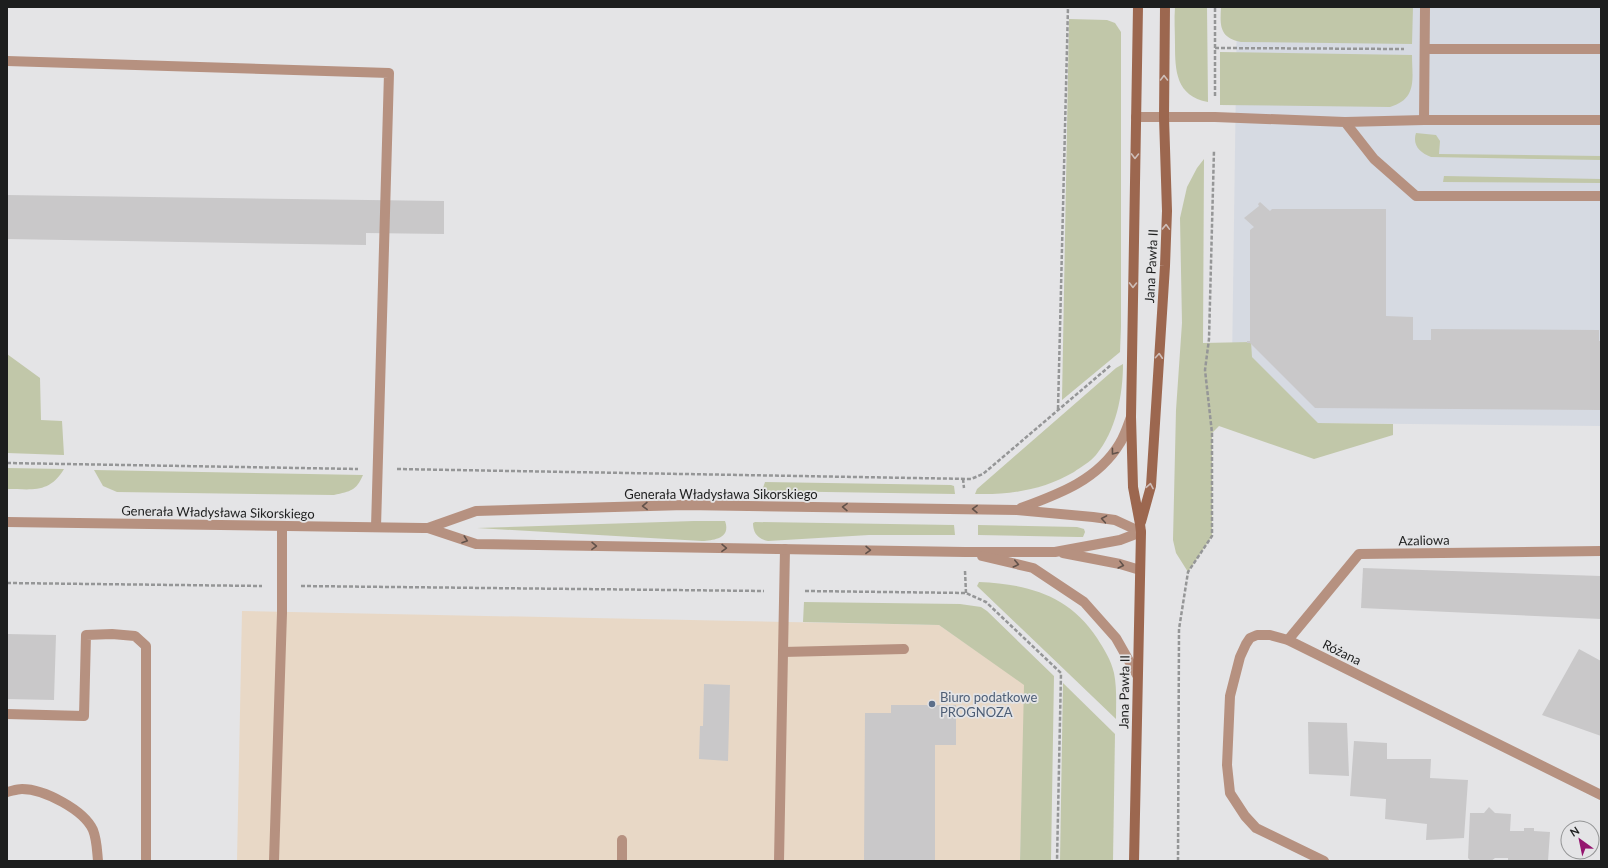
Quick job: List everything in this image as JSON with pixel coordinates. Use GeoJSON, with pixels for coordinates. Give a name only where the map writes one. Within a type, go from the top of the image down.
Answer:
{"type":"FeatureCollection","features":[{"type":"Feature","properties":{"kind":"main road","name":"Jana Pawła II"},"geometry":{"type":"LineString","coordinates":[[1134,861],[1140,528],[1133,487],[1131,417],[1138,7]]}},
{"type":"Feature","properties":{"kind":"main road","name":"Jana Pawła II"},"geometry":{"type":"LineString","coordinates":[[1140,528],[1151,486],[1165,266],[1167,211],[1164,117],[1165,7]]}},
{"type":"Feature","properties":{"kind":"street"},"geometry":{"type":"LineString","coordinates":[[1424,120],[1425,7]]}},
{"type":"Feature","properties":{"kind":"street"},"geometry":{"type":"LineString","coordinates":[[1425,50],[1601,49]]}},
{"type":"Feature","properties":{"kind":"street"},"geometry":{"type":"LineString","coordinates":[[7,61],[389,73],[376,527]]}},
{"type":"Feature","properties":{"kind":"street"},"geometry":{"type":"LineString","coordinates":[[1136,116],[1214,117],[1345,122],[1424,120],[1601,120]]}},
{"type":"Feature","properties":{"kind":"street"},"geometry":{"type":"LineString","coordinates":[[1345,122],[1374,159],[1416,196],[1601,196]]}},
{"type":"Feature","properties":{"kind":"street","name":"Generała Władysława Sikorskiego"},"geometry":{"type":"LineString","coordinates":[[1017,510],[1063,492],[1088,478],[1106,463],[1121,442],[1131,417]]}},
{"type":"Feature","properties":{"kind":"street","name":"Generała Władysława Sikorskiego"},"geometry":{"type":"LineString","coordinates":[[428,528],[476,511],[685,505],[1017,510],[1115,520],[1140,528]]}},
{"type":"Feature","properties":{"kind":"street","name":"Generała Władysława Sikorskiego"},"geometry":{"type":"LineString","coordinates":[[7,522],[428,528],[476,544],[965,552],[1055,552],[1120,540],[1140,528]]}},
{"type":"Feature","properties":{"kind":"street"},"geometry":{"type":"LineString","coordinates":[[274,861],[282,586],[282,526]]}},
{"type":"Feature","properties":{"kind":"street"},"geometry":{"type":"LineString","coordinates":[[779,861],[785,549]]}},
{"type":"Feature","properties":{"kind":"street","name":"Azaliowa"},"geometry":{"type":"LineString","coordinates":[[1288,640],[1359,554],[1601,550]]}},
{"type":"Feature","properties":{"kind":"street","name":"Generała Władysława Sikorskiego"},"geometry":{"type":"LineString","coordinates":[[965,552],[1033,568],[1074,594],[1088,606],[1116,638],[1137,675]]}},
{"type":"Feature","properties":{"kind":"street","name":"Generała Władysława Sikorskiego"},"geometry":{"type":"LineString","coordinates":[[1055,552],[1120,564],[1140,570]]}},
{"type":"Feature","properties":{"kind":"street"},"geometry":{"type":"LineString","coordinates":[[7,714],[84,716],[86,634],[135,636],[146,646],[146,861]]}},
{"type":"Feature","properties":{"kind":"street","name":"Różana"},"geometry":{"type":"LineString","coordinates":[[1324,861],[1256,828],[1245,816],[1230,793],[1227,765],[1230,696],[1240,657],[1250,638],[1257,635],[1270,635],[1288,640],[1601,795]]}},
{"type":"Feature","properties":{"kind":"street"},"geometry":{"type":"LineString","coordinates":[[783,652],[904,649]]}},
{"type":"Feature","properties":{"kind":"street"},"geometry":{"type":"LineString","coordinates":[[7,784],[65,802],[80,814],[92,829],[96,843],[98,861]]}},
{"type":"Feature","properties":{"kind":"street"},"geometry":{"type":"LineString","coordinates":[[7,792],[23,789]]}},
{"type":"Feature","properties":{"kind":"street"},"geometry":{"type":"LineString","coordinates":[[622,840],[622,861]]}},
{"type":"Feature","properties":{"kind":"path"},"geometry":{"type":"LineString","coordinates":[[1058,410],[1068,7]]}},
{"type":"Feature","properties":{"kind":"path"},"geometry":{"type":"LineString","coordinates":[[1215,98],[1216,7]]}},
{"type":"Feature","properties":{"kind":"path"},"geometry":{"type":"LineString","coordinates":[[1215,48],[1425,50]]}},
{"type":"Feature","properties":{"kind":"path"},"geometry":{"type":"LineString","coordinates":[[1178,861],[1179,629],[1188,572],[1212,536],[1212,433],[1205,370],[1209,339],[1214,150]]}},
{"type":"Feature","properties":{"kind":"path"},"geometry":{"type":"LineString","coordinates":[[7,463],[971,479],[983,474],[1116,361]]}},
{"type":"Feature","properties":{"kind":"path"},"geometry":{"type":"LineString","coordinates":[[7,583],[966,593],[986,602],[1060,674],[1057,861]]}},
{"type":"Feature","properties":{"kind":"shaded area"},"geometry":{"type":"Polygon","coordinates":[[[1237,7],[1601,7],[1601,426],[1318,423],[1232,364],[1237,7]]]}},
{"type":"Feature","properties":{"kind":"shaded area"},"geometry":{"type":"Polygon","coordinates":[[[242,611],[939,625],[1025,685],[1020,861],[237,861],[242,611]]]}},
{"type":"Feature","properties":{"kind":"green space"},"geometry":{"type":"Polygon","coordinates":[[[1175,7],[1207,7],[1208,102],[1197,99],[1189,94],[1183,88],[1177,73],[1175,54],[1175,7]]]}},
{"type":"Feature","properties":{"kind":"green space"},"geometry":{"type":"Polygon","coordinates":[[[1221,7],[1413,7],[1412,44],[1241,42],[1228,37],[1222,30],[1221,7]]]}},
{"type":"Feature","properties":{"kind":"green space"},"geometry":{"type":"Polygon","coordinates":[[[1069,19],[1107,20],[1115,23],[1121,32],[1121,327],[1120,352],[1062,400],[1069,19]]]}},
{"type":"Feature","properties":{"kind":"green space"},"geometry":{"type":"Polygon","coordinates":[[[1220,52],[1412,55],[1412,87],[1405,99],[1390,107],[1220,105],[1220,52]]]}},
{"type":"Feature","properties":{"kind":"green space"},"geometry":{"type":"Polygon","coordinates":[[[1416,133],[1436,135],[1440,141],[1439,154],[1601,156],[1601,160],[1431,157],[1420,151],[1416,145],[1416,133]]]}},
{"type":"Feature","properties":{"kind":"green space"},"geometry":{"type":"Polygon","coordinates":[[[1204,159],[1203,343],[1251,342],[1252,357],[1318,423],[1393,424],[1393,435],[1314,459],[1219,426],[1212,433],[1212,536],[1188,572],[1176,553],[1173,540],[1176,410],[1182,323],[1180,218],[1187,187],[1197,168],[1204,159]]]}},
{"type":"Feature","properties":{"kind":"green space"},"geometry":{"type":"Polygon","coordinates":[[[1444,176],[1601,179],[1601,183],[1443,182],[1444,176]]]}},
{"type":"Feature","properties":{"kind":"green space"},"geometry":{"type":"Polygon","coordinates":[[[7,354],[40,378],[41,420],[62,421],[64,455],[7,453],[7,354]]]}},
{"type":"Feature","properties":{"kind":"green space"},"geometry":{"type":"Polygon","coordinates":[[[1123,364],[1120,400],[1113,424],[1103,445],[1091,460],[1074,472],[1038,487],[1001,494],[975,494],[977,489],[1116,368],[1123,364]]]}},
{"type":"Feature","properties":{"kind":"green space"},"geometry":{"type":"Polygon","coordinates":[[[7,468],[64,469],[52,483],[46,486],[32,489],[7,489],[7,468]]]}},
{"type":"Feature","properties":{"kind":"green space"},"geometry":{"type":"Polygon","coordinates":[[[94,470],[363,475],[358,484],[352,490],[334,495],[117,492],[103,486],[94,470]]]}},
{"type":"Feature","properties":{"kind":"green space"},"geometry":{"type":"Polygon","coordinates":[[[765,482],[951,485],[954,486],[955,494],[762,491],[765,482]]]}},
{"type":"Feature","properties":{"kind":"green space"},"geometry":{"type":"Polygon","coordinates":[[[725,521],[726,531],[724,535],[717,539],[702,541],[477,528],[725,521]]]}},
{"type":"Feature","properties":{"kind":"green space"},"geometry":{"type":"Polygon","coordinates":[[[753,523],[954,525],[955,535],[869,535],[768,541],[761,539],[757,535],[753,527],[753,523]]]}},
{"type":"Feature","properties":{"kind":"green space"},"geometry":{"type":"Polygon","coordinates":[[[978,525],[1077,527],[1084,529],[1085,532],[1083,537],[978,535],[978,525]]]}},
{"type":"Feature","properties":{"kind":"green space"},"geometry":{"type":"Polygon","coordinates":[[[979,582],[997,583],[1030,589],[1046,595],[1074,611],[1086,623],[1102,646],[1113,668],[1116,684],[1116,719],[977,586],[979,582]]]}},
{"type":"Feature","properties":{"kind":"green space"},"geometry":{"type":"Polygon","coordinates":[[[804,602],[960,604],[981,607],[987,611],[1054,676],[1051,861],[1020,861],[1024,685],[939,625],[803,622],[804,602]]]}},
{"type":"Feature","properties":{"kind":"green space"},"geometry":{"type":"Polygon","coordinates":[[[1063,683],[1115,734],[1113,861],[1060,861],[1063,683]]]}},
{"type":"Feature","properties":{"kind":"building"},"geometry":{"type":"Polygon","coordinates":[[[7,195],[444,201],[444,234],[366,233],[366,245],[7,239],[7,195]]]}},
{"type":"Feature","properties":{"kind":"building"},"geometry":{"type":"Polygon","coordinates":[[[1260,202],[1270,211],[1272,209],[1386,209],[1386,316],[1413,317],[1413,340],[1431,340],[1431,329],[1599,330],[1599,341],[1601,341],[1601,410],[1315,408],[1250,343],[1247,343],[1247,341],[1250,341],[1250,230],[1254,227],[1244,218],[1259,206],[1258,204],[1260,202]]]}},
{"type":"Feature","properties":{"kind":"building"},"geometry":{"type":"Polygon","coordinates":[[[1363,568],[1601,576],[1601,619],[1361,608],[1363,568]]]}},
{"type":"Feature","properties":{"kind":"building"},"geometry":{"type":"Polygon","coordinates":[[[7,634],[56,635],[54,700],[7,699],[7,634]]]}},
{"type":"Feature","properties":{"kind":"building"},"geometry":{"type":"Polygon","coordinates":[[[1579,649],[1601,661],[1601,736],[1542,715],[1579,649]]]}},
{"type":"Feature","properties":{"kind":"building"},"geometry":{"type":"Polygon","coordinates":[[[704,684],[730,685],[728,761],[699,759],[700,726],[703,726],[704,684]]]}},
{"type":"Feature","properties":{"kind":"building"},"geometry":{"type":"Polygon","coordinates":[[[891,705],[956,705],[956,745],[935,745],[935,861],[864,861],[865,713],[891,713],[891,705]]]}},
{"type":"Feature","properties":{"kind":"building"},"geometry":{"type":"Polygon","coordinates":[[[1308,722],[1347,723],[1349,776],[1309,774],[1308,722]]]}},
{"type":"Feature","properties":{"kind":"building"},"geometry":{"type":"Polygon","coordinates":[[[1354,741],[1387,743],[1387,759],[1431,759],[1430,778],[1468,780],[1464,838],[1426,840],[1427,824],[1385,819],[1386,799],[1350,796],[1354,741]]]}},
{"type":"Feature","properties":{"kind":"building"},"geometry":{"type":"Polygon","coordinates":[[[1489,807],[1495,813],[1511,814],[1510,831],[1524,831],[1524,828],[1534,828],[1534,831],[1550,832],[1548,861],[1508,861],[1508,858],[1495,858],[1491,861],[1471,861],[1468,858],[1470,813],[1484,813],[1489,807]]]}},
{"type":"Feature","properties":{"kind":"place","name":"Biuro podatkowe PROGNOZA"},"geometry":{"type":"Point","coordinates":[932,704]}}]}
